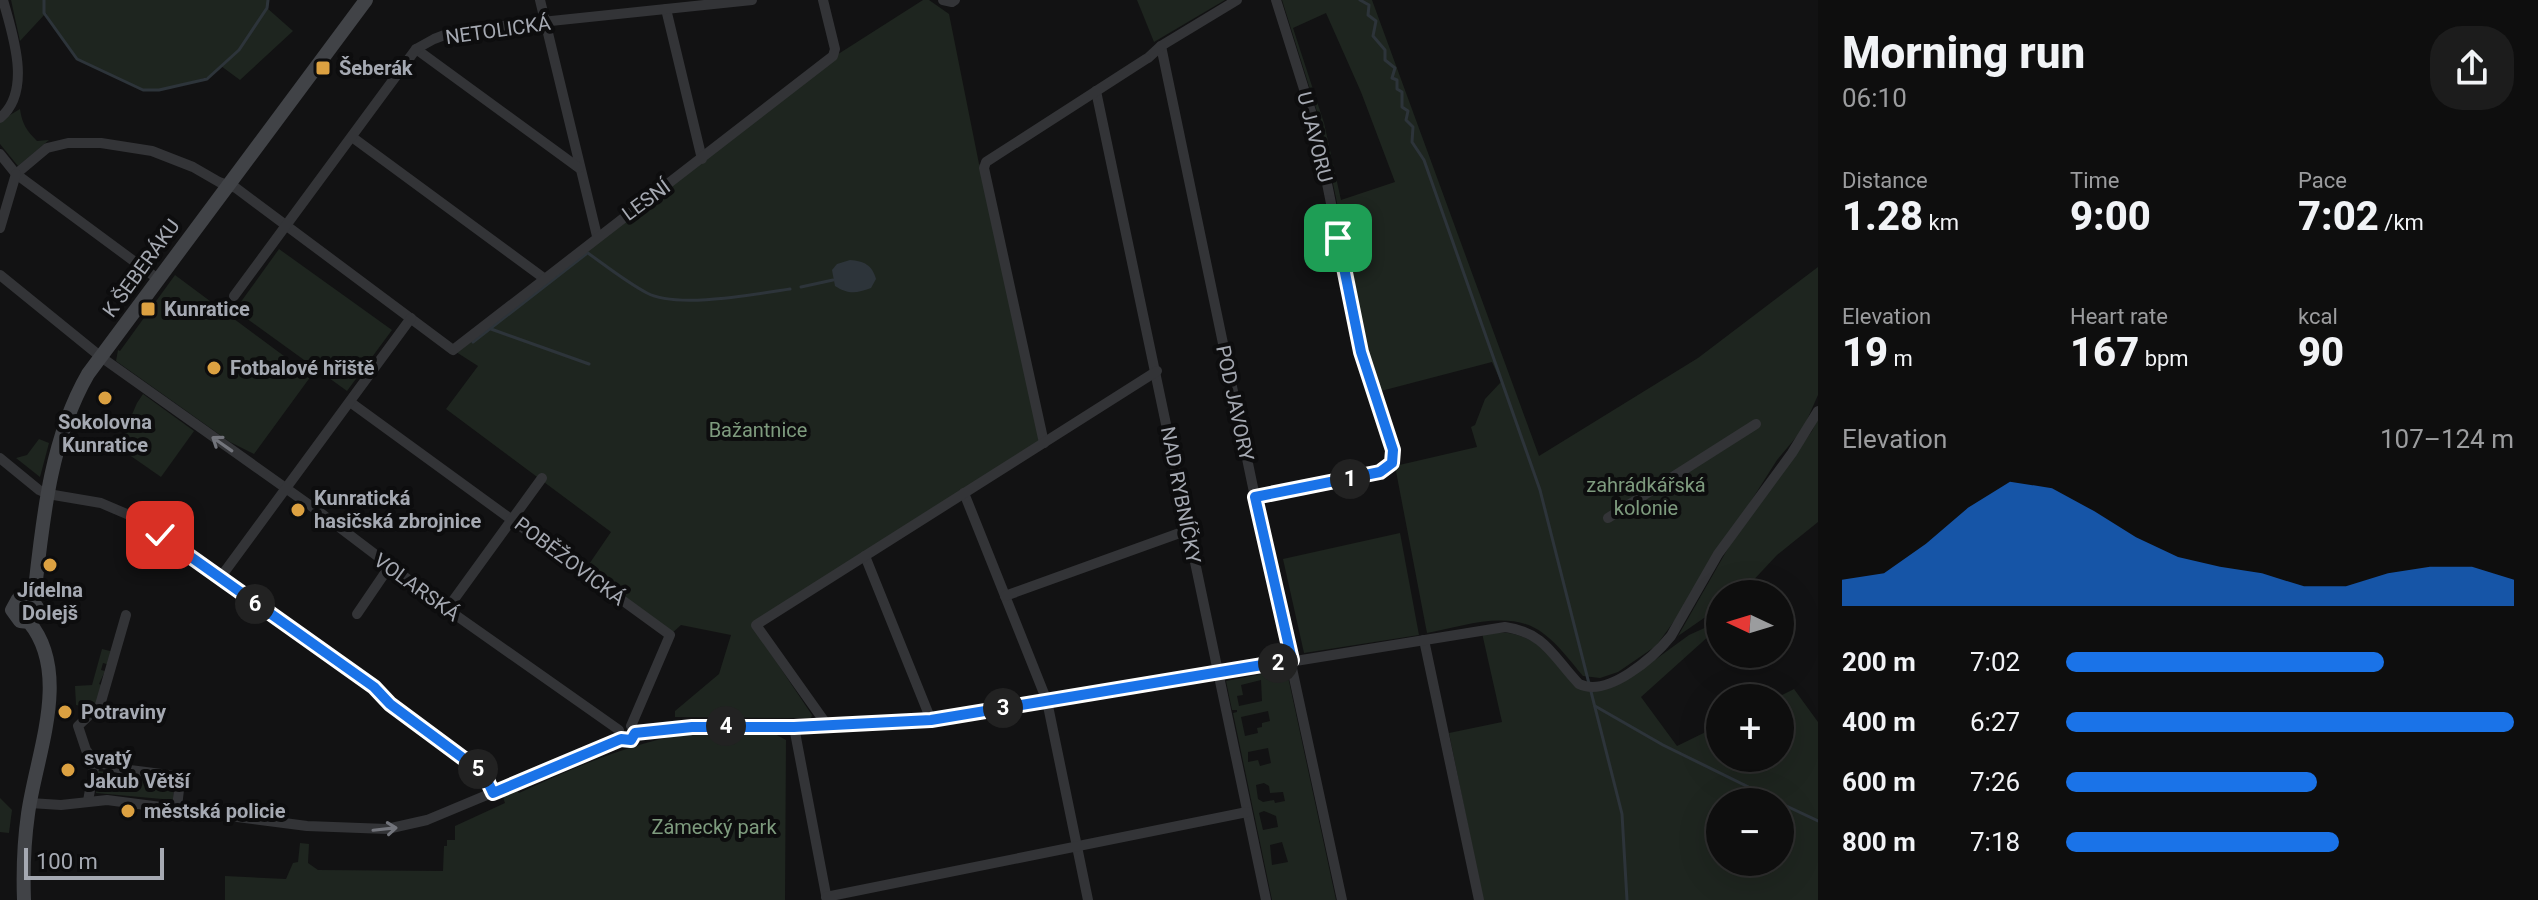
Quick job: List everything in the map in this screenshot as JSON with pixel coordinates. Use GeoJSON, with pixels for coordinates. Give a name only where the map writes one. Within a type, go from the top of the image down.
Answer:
{"type":"FeatureCollection","features":[{"type":"Feature","properties":{"kind":"street"},"geometry":{"type":"LineString","coordinates":[[0,118],[14,98],[18,76],[14,40],[3,0]]}},
{"type":"Feature","properties":{"kind":"street","name":"K ŠEBERÁKU"},"geometry":{"type":"LineString","coordinates":[[29,622],[35,618],[38,609],[30,597],[35,589],[48,494],[78,392],[158,279],[366,0]]}},
{"type":"Feature","properties":{"kind":"street"},"geometry":{"type":"LineString","coordinates":[[540,0],[597,236]]}},
{"type":"Feature","properties":{"kind":"street","name":"NETOLICKÁ"},"geometry":{"type":"LineString","coordinates":[[234,296],[416,49],[455,31],[752,0]]}},
{"type":"Feature","properties":{"kind":"street","name":"LESNÍ"},"geometry":{"type":"LineString","coordinates":[[411,318],[453,350],[597,236],[702,159],[829,59],[835,49],[823,0]]}},
{"type":"Feature","properties":{"kind":"street"},"geometry":{"type":"LineString","coordinates":[[943,0],[955,0]]}},
{"type":"Feature","properties":{"kind":"street"},"geometry":{"type":"LineString","coordinates":[[1044,443],[984,168],[986,162],[1161,46],[1237,0]]}},
{"type":"Feature","properties":{"kind":"street","name":"U JAVORU"},"geometry":{"type":"LineString","coordinates":[[1255,497],[1380,472],[1392,463],[1393,450],[1361,352],[1315,124],[1276,0]]}},
{"type":"Feature","properties":{"kind":"street"},"geometry":{"type":"LineString","coordinates":[[666,9],[702,159]]}},
{"type":"Feature","properties":{"kind":"street","name":"POD JAVORY"},"geometry":{"type":"LineString","coordinates":[[1161,46],[1342,900]]}},
{"type":"Feature","properties":{"kind":"street"},"geometry":{"type":"LineString","coordinates":[[416,49],[579,168]]}},
{"type":"Feature","properties":{"kind":"street","name":"NAD RYBNÍČKY"},"geometry":{"type":"LineString","coordinates":[[1096,91],[1266,900]]}},
{"type":"Feature","properties":{"kind":"street"},"geometry":{"type":"LineString","coordinates":[[352,137],[545,279]]}},
{"type":"Feature","properties":{"kind":"street"},"geometry":{"type":"LineString","coordinates":[[0,228],[16,174],[47,148],[68,143],[101,143],[152,151],[236,188],[411,318],[220,578]]}},
{"type":"Feature","properties":{"kind":"street"},"geometry":{"type":"LineString","coordinates":[[0,154],[16,174],[158,279]]}},
{"type":"Feature","properties":{"kind":"street","name":"VOLARSKÁ"},"geometry":{"type":"LineString","coordinates":[[0,275],[101,357],[620,734]]}},
{"type":"Feature","properties":{"kind":"street"},"geometry":{"type":"LineString","coordinates":[[827,725],[756,625],[1157,371]]}},
{"type":"Feature","properties":{"kind":"street","name":"POBĚŽOVICKÁ"},"geometry":{"type":"LineString","coordinates":[[350,402],[670,635],[633,729]]}},
{"type":"Feature","properties":{"kind":"street"},"geometry":{"type":"LineString","coordinates":[[35,803],[61,805],[107,800],[307,826],[387,829],[427,820],[493,793],[620,734],[625,725],[633,729],[794,727],[931,720],[1505,627],[1522,629],[1543,641],[1574,678],[1590,686],[1609,684],[1662,647],[1684,617],[1718,554],[1798,444],[1818,411]]}},
{"type":"Feature","properties":{"kind":"street"},"geometry":{"type":"LineString","coordinates":[[1608,518],[1756,424]]}},
{"type":"Feature","properties":{"kind":"street"},"geometry":{"type":"LineString","coordinates":[[0,458],[48,494],[99,502],[150,524],[160,535],[374,687],[390,704],[479,770],[493,793]]}},
{"type":"Feature","properties":{"kind":"street"},"geometry":{"type":"LineString","coordinates":[[447,609],[542,478]]}},
{"type":"Feature","properties":{"kind":"street"},"geometry":{"type":"LineString","coordinates":[[964,493],[1047,701],[1088,900]]}},
{"type":"Feature","properties":{"kind":"street"},"geometry":{"type":"LineString","coordinates":[[1005,596],[1188,530]]}},
{"type":"Feature","properties":{"kind":"street"},"geometry":{"type":"LineString","coordinates":[[865,556],[931,720]]}},
{"type":"Feature","properties":{"kind":"street"},"geometry":{"type":"LineString","coordinates":[[357,614],[389,567]]}},
{"type":"Feature","properties":{"kind":"street"},"geometry":{"type":"LineString","coordinates":[[24,900],[25,859],[49,702],[47,666],[43,645],[29,622],[17,619],[6,605],[30,597]]}},
{"type":"Feature","properties":{"kind":"street"},"geometry":{"type":"LineString","coordinates":[[126,615],[100,705],[78,726],[86,750],[95,762],[177,776],[180,781],[177,807]]}},
{"type":"Feature","properties":{"kind":"street"},"geometry":{"type":"LineString","coordinates":[[1424,640],[1479,900]]}},
{"type":"Feature","properties":{"kind":"street"},"geometry":{"type":"LineString","coordinates":[[794,727],[827,899],[1247,812]]}},
{"type":"Feature","properties":{"kind":"street"},"geometry":{"type":"LineString","coordinates":[[88,801],[95,762]]}},
{"type":"Feature","properties":{"kind":"green space"},"geometry":{"type":"Polygon","coordinates":[[[11,0],[268,0],[267,8],[293,31],[240,80],[221,66],[209,77],[159,90],[143,90],[77,59],[46,13],[20,41],[11,0]]]}},
{"type":"Feature","properties":{"kind":"green space","name":"Bažantnice"},"geometry":{"type":"Polygon","coordinates":[[[923,0],[929,0],[949,14],[979,164],[984,168],[1044,443],[753,627],[812,715],[811,718],[675,717],[675,711],[719,674],[731,635],[681,625],[670,635],[583,573],[611,532],[446,409],[478,366],[453,350],[832,58],[923,0]]]}},
{"type":"Feature","properties":{"kind":"green space"},"geometry":{"type":"Polygon","coordinates":[[[1137,0],[1225,0],[1154,42],[1137,0]]]}},
{"type":"Feature","properties":{"kind":"green space","name":"zahrádkářská kolonie"},"geometry":{"type":"Polygon","coordinates":[[[1282,0],[1372,0],[1539,456],[1698,358],[1818,267],[1818,395],[1803,429],[1777,460],[1656,646],[1618,672],[1600,678],[1583,676],[1549,638],[1531,626],[1517,622],[1487,621],[1427,633],[1395,466],[1477,447],[1471,427],[1475,425],[1485,399],[1501,382],[1492,362],[1381,391],[1367,347],[1320,121],[1282,0]],[[1326,13],[1293,28],[1324,123],[1341,200],[1395,182],[1361,92],[1326,13]]]}},
{"type":"Feature","properties":{"kind":"green space"},"geometry":{"type":"Polygon","coordinates":[[[20,109],[33,137],[37,141],[49,140],[18,166],[0,144],[0,121],[20,109]]]}},
{"type":"Feature","properties":{"kind":"green space"},"geometry":{"type":"Polygon","coordinates":[[[279,249],[392,330],[347,391],[235,310],[279,249]]]}},
{"type":"Feature","properties":{"kind":"green space","name":"Fotbalové hřiště"},"geometry":{"type":"Polygon","coordinates":[[[175,275],[311,376],[254,454],[230,442],[116,361],[118,350],[175,275]]]}},
{"type":"Feature","properties":{"kind":"green space"},"geometry":{"type":"Polygon","coordinates":[[[143,394],[194,431],[161,477],[118,447],[143,394]]]}},
{"type":"Feature","properties":{"kind":"green space"},"geometry":{"type":"Polygon","coordinates":[[[1818,418],[1818,522],[1777,555],[1754,580],[1710,580],[1735,536],[1812,431],[1818,418]]]}},
{"type":"Feature","properties":{"kind":"green space"},"geometry":{"type":"Polygon","coordinates":[[[39,439],[49,443],[40,477],[16,458],[27,455],[39,439]]]}},
{"type":"Feature","properties":{"kind":"green space"},"geometry":{"type":"Polygon","coordinates":[[[1400,533],[1419,635],[1304,653],[1283,559],[1400,533]]]}},
{"type":"Feature","properties":{"kind":"green space"},"geometry":{"type":"Polygon","coordinates":[[[1706,587],[1706,617],[1678,636],[1706,587]]]}},
{"type":"Feature","properties":{"kind":"green space"},"geometry":{"type":"Polygon","coordinates":[[[1706,627],[1706,639],[1641,697],[1677,746],[1706,732],[1706,772],[1794,772],[1794,689],[1818,722],[1818,900],[1483,900],[1449,733],[1502,722],[1482,633],[1505,632],[1526,638],[1544,650],[1579,688],[1588,691],[1652,662],[1689,635],[1706,627]]]}},
{"type":"Feature","properties":{"kind":"green space"},"geometry":{"type":"Polygon","coordinates":[[[102,649],[114,652],[110,665],[103,663],[101,670],[105,671],[99,684],[104,686],[97,703],[91,708],[76,705],[75,686],[92,685],[102,649]]]}},
{"type":"Feature","properties":{"kind":"green space"},"geometry":{"type":"Polygon","coordinates":[[[1288,669],[1336,900],[1272,900],[1233,713],[1237,710],[1232,710],[1226,681],[1288,669]],[[1261,680],[1241,685],[1243,695],[1237,696],[1239,706],[1262,701],[1261,680]],[[1268,711],[1241,717],[1245,736],[1258,733],[1257,728],[1262,727],[1262,723],[1270,721],[1268,711]],[[1268,748],[1248,752],[1248,762],[1258,760],[1260,766],[1271,763],[1268,748]],[[1264,783],[1256,785],[1258,799],[1263,802],[1285,801],[1283,792],[1270,793],[1269,786],[1264,783]],[[1264,811],[1259,813],[1263,830],[1278,827],[1276,816],[1264,811]],[[1282,842],[1270,845],[1272,865],[1288,862],[1282,842]]]}},
{"type":"Feature","properties":{"kind":"green space","name":"Zámecký park"},"geometry":{"type":"Polygon","coordinates":[[[701,731],[773,733],[786,740],[785,900],[225,900],[225,876],[286,879],[293,863],[298,862],[300,843],[309,844],[308,863],[318,870],[443,871],[444,846],[447,846],[447,840],[455,840],[455,826],[505,803],[503,797],[631,747],[701,731]]]}},
{"type":"Feature","properties":{"kind":"green space"},"geometry":{"type":"Polygon","coordinates":[[[98,771],[169,779],[174,784],[173,800],[96,793],[98,771]]]}},
{"type":"Feature","properties":{"kind":"green space"},"geometry":{"type":"Polygon","coordinates":[[[0,798],[12,810],[9,833],[0,832],[0,798]]]}},
{"type":"Feature","properties":{"kind":"shaded area"},"geometry":{"type":"Polygon","coordinates":[[[850,260],[870,267],[876,279],[871,288],[853,292],[835,286],[832,270],[837,264],[850,260]]]}},
{"type":"Feature","properties":{"kind":"waterway"},"geometry":{"type":"LineString","coordinates":[[44,0],[44,13],[77,59],[143,90],[159,90],[207,79],[239,50],[267,8],[268,0]]}},
{"type":"Feature","properties":{"kind":"waterway"},"geometry":{"type":"LineString","coordinates":[[1360,0],[1369,5],[1368,15],[1376,21],[1373,36],[1385,50],[1385,60],[1395,68],[1392,78],[1397,80],[1397,89],[1402,92],[1402,107],[1408,111],[1406,120],[1413,127],[1412,142],[1424,160],[1540,490],[1622,814],[1627,900]]}},
{"type":"Feature","properties":{"kind":"waterway"},"geometry":{"type":"LineString","coordinates":[[585,251],[631,284],[660,298],[717,299],[790,289]]}},
{"type":"Feature","properties":{"kind":"waterway"},"geometry":{"type":"LineString","coordinates":[[473,342],[586,254]]}},
{"type":"Feature","properties":{"kind":"waterway"},"geometry":{"type":"LineString","coordinates":[[801,287],[833,280]]}},
{"type":"Feature","properties":{"kind":"waterway"},"geometry":{"type":"LineString","coordinates":[[491,329],[589,364]]}},
{"type":"Feature","properties":{"kind":"waterway"},"geometry":{"type":"LineString","coordinates":[[1595,706],[1663,745],[1751,788]]}},
{"type":"Feature","properties":{"kind":"waterway"},"geometry":{"type":"LineString","coordinates":[[1794,810],[1818,821]]}},
{"type":"Feature","properties":{"kind":"place","name":"Šeberák"},"geometry":{"type":"Point","coordinates":[323,68]}},
{"type":"Feature","properties":{"kind":"place","name":"Kunratice"},"geometry":{"type":"Point","coordinates":[148,309]}},
{"type":"Feature","properties":{"kind":"place","name":"Fotbalové hřiště"},"geometry":{"type":"Point","coordinates":[214,368]}},
{"type":"Feature","properties":{"kind":"place","name":"Sokolovna Kunratice"},"geometry":{"type":"Point","coordinates":[105,398]}},
{"type":"Feature","properties":{"kind":"place","name":"Kunratická hasičská zbrojnice"},"geometry":{"type":"Point","coordinates":[298,510]}},
{"type":"Feature","properties":{"kind":"place","name":"Jídelna Dolejš"},"geometry":{"type":"Point","coordinates":[50,565]}},
{"type":"Feature","properties":{"kind":"place","name":"Potraviny"},"geometry":{"type":"Point","coordinates":[65,712]}},
{"type":"Feature","properties":{"kind":"place","name":"svatý Jakub Větší"},"geometry":{"type":"Point","coordinates":[68,770]}},
{"type":"Feature","properties":{"kind":"place","name":"městská policie"},"geometry":{"type":"Point","coordinates":[128,811]}},
{"type":"Feature","properties":{"kind":"route"},"geometry":{"type":"LineString","coordinates":[[160,535],[374,687],[390,704],[479,770],[493,793],[621,739],[631,740],[635,733],[692,727],[794,727],[931,720],[1292,660],[1255,497],[1380,472],[1392,463],[1389,432],[1361,352],[1338,238]]}}]}
